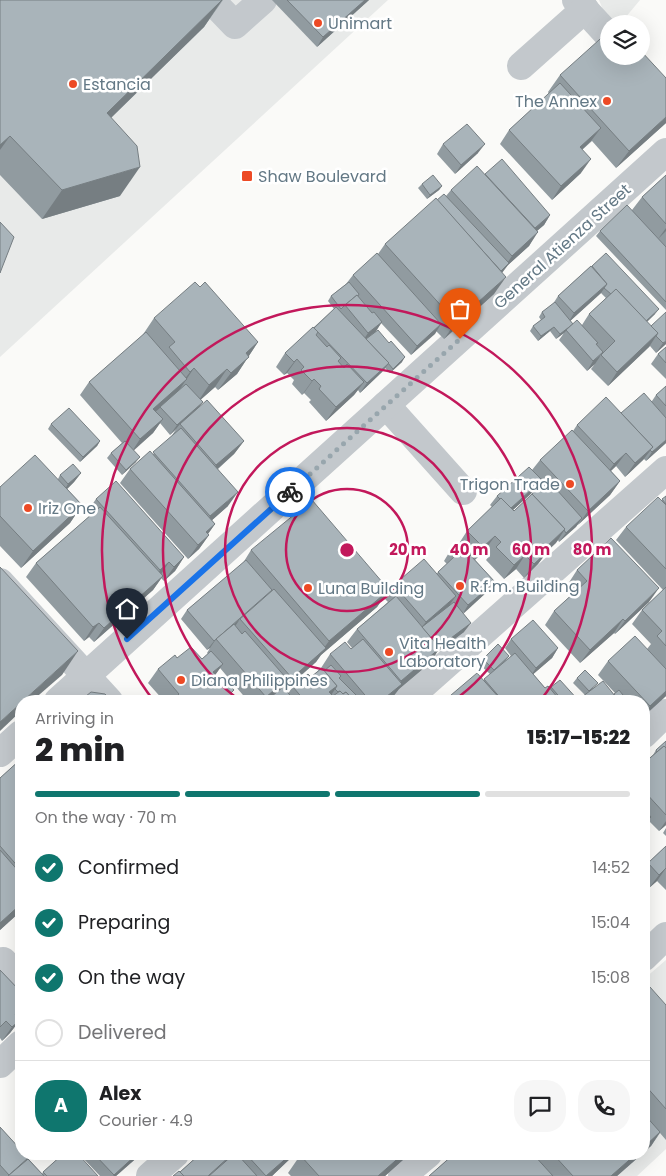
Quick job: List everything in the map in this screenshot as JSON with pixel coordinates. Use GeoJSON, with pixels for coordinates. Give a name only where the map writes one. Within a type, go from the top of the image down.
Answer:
{"type":"FeatureCollection","features":[{"type":"Feature","properties":{"kind":"street"},"geometry":{"type":"LineString","coordinates":[[211,0],[235,25],[262,0]]}},
{"type":"Feature","properties":{"kind":"street"},"geometry":{"type":"LineString","coordinates":[[521,66],[581,5],[600,26]]}},
{"type":"Feature","properties":{"kind":"street","name":"General Atienza Street"},"geometry":{"type":"LineString","coordinates":[[65,695],[666,152]]}},
{"type":"Feature","properties":{"kind":"street"},"geometry":{"type":"LineString","coordinates":[[386,405],[463,491]]}},
{"type":"Feature","properties":{"kind":"street"},"geometry":{"type":"LineString","coordinates":[[412,695],[666,470]]}},
{"type":"Feature","properties":{"kind":"street"},"geometry":{"type":"LineString","coordinates":[[0,582],[103,695]]}},
{"type":"Feature","properties":{"kind":"street"},"geometry":{"type":"LineString","coordinates":[[650,729],[666,714]]}},
{"type":"Feature","properties":{"kind":"street"},"geometry":{"type":"LineString","coordinates":[[0,753],[15,739]]}},
{"type":"Feature","properties":{"kind":"street"},"geometry":{"type":"LineString","coordinates":[[650,951],[666,936]]}},
{"type":"Feature","properties":{"kind":"street"},"geometry":{"type":"LineString","coordinates":[[0,1064],[15,1050]]}},
{"type":"Feature","properties":{"kind":"street"},"geometry":{"type":"LineString","coordinates":[[150,1176],[168,1160]]}},
{"type":"Feature","properties":{"kind":"street"},"geometry":{"type":"LineString","coordinates":[[402,1176],[421,1160]]}},
{"type":"Feature","properties":{"kind":"shaded area"},"geometry":{"type":"Polygon","coordinates":[[[0,0],[388,0],[0,357],[0,0]]]}},
{"type":"Feature","properties":{"kind":"shaded area"},"geometry":{"type":"Polygon","coordinates":[[[599,0],[640,0],[628,15],[605,15],[599,0]]]}},
{"type":"Feature","properties":{"kind":"shaded area"},"geometry":{"type":"Polygon","coordinates":[[[666,960],[666,1149],[637,1176],[530,1176],[515,1160],[650,1160],[650,974],[666,960]]]}},
{"type":"Feature","properties":{"kind":"building","name":"Estancia"},"geometry":{"type":"Polygon","coordinates":[[[0,0],[222,0],[107,113],[137,146],[140,167],[62,190],[10,136],[0,145],[0,0]]]}},
{"type":"Feature","properties":{"kind":"building","name":"Unimart"},"geometry":{"type":"Polygon","coordinates":[[[287,0],[365,0],[323,37],[287,0]]]}},
{"type":"Feature","properties":{"kind":"building","name":"The Annex"},"geometry":{"type":"Polygon","coordinates":[[[600,39],[600,65],[650,65],[650,61],[666,78],[666,117],[629,151],[560,75],[600,39]]]}},
{"type":"Feature","properties":{"kind":"building"},"geometry":{"type":"Polygon","coordinates":[[[560,83],[601,128],[580,147],[591,159],[561,186],[509,130],[560,83]]]}},
{"type":"Feature","properties":{"kind":"building"},"geometry":{"type":"Polygon","coordinates":[[[467,124],[485,144],[461,165],[443,144],[467,124]]]}},
{"type":"Feature","properties":{"kind":"building"},"geometry":{"type":"Polygon","coordinates":[[[502,159],[550,215],[535,228],[485,174],[502,159]]]}},
{"type":"Feature","properties":{"kind":"building"},"geometry":{"type":"Polygon","coordinates":[[[477,166],[538,232],[512,256],[451,190],[477,166]]]}},
{"type":"Feature","properties":{"kind":"building"},"geometry":{"type":"Polygon","coordinates":[[[433,175],[442,186],[430,195],[422,184],[433,175]]]}},
{"type":"Feature","properties":{"kind":"building"},"geometry":{"type":"Polygon","coordinates":[[[666,175],[666,224],[642,197],[666,175]]]}},
{"type":"Feature","properties":{"kind":"building"},"geometry":{"type":"Polygon","coordinates":[[[444,194],[509,263],[501,271],[437,200],[444,194]]]}},
{"type":"Feature","properties":{"kind":"building"},"geometry":{"type":"Polygon","coordinates":[[[436,198],[506,277],[456,322],[385,244],[436,198]]]}},
{"type":"Feature","properties":{"kind":"building"},"geometry":{"type":"Polygon","coordinates":[[[627,205],[666,247],[666,302],[600,231],[627,205]]]}},
{"type":"Feature","properties":{"kind":"building"},"geometry":{"type":"Polygon","coordinates":[[[0,222],[14,237],[0,273],[0,222]]]}},
{"type":"Feature","properties":{"kind":"building"},"geometry":{"type":"Polygon","coordinates":[[[377,253],[441,324],[417,346],[353,275],[377,253]]]}},
{"type":"Feature","properties":{"kind":"building"},"geometry":{"type":"Polygon","coordinates":[[[606,253],[659,309],[646,321],[616,289],[611,294],[604,288],[607,284],[592,266],[606,253]]]}},
{"type":"Feature","properties":{"kind":"building"},"geometry":{"type":"Polygon","coordinates":[[[591,266],[607,284],[574,313],[558,296],[591,266]]]}},
{"type":"Feature","properties":{"kind":"building"},"geometry":{"type":"Polygon","coordinates":[[[195,282],[200,287],[205,282],[258,342],[246,353],[249,357],[231,373],[227,369],[209,385],[194,368],[190,372],[169,347],[175,342],[154,318],[195,282]]]}},
{"type":"Feature","properties":{"kind":"building"},"geometry":{"type":"Polygon","coordinates":[[[349,282],[359,294],[341,309],[331,296],[349,282]]]}},
{"type":"Feature","properties":{"kind":"building"},"geometry":{"type":"Polygon","coordinates":[[[616,289],[658,333],[617,372],[601,355],[615,341],[589,314],[616,289]]]}},
{"type":"Feature","properties":{"kind":"building"},"geometry":{"type":"Polygon","coordinates":[[[357,295],[382,322],[368,333],[345,305],[357,295]]]}},
{"type":"Feature","properties":{"kind":"building"},"geometry":{"type":"Polygon","coordinates":[[[555,302],[573,324],[560,334],[554,327],[541,336],[533,326],[545,317],[542,312],[555,302]]]}},
{"type":"Feature","properties":{"kind":"building"},"geometry":{"type":"Polygon","coordinates":[[[336,307],[389,363],[367,383],[314,328],[336,307]]]}},
{"type":"Feature","properties":{"kind":"building"},"geometry":{"type":"Polygon","coordinates":[[[666,312],[666,341],[663,343],[656,336],[658,333],[651,326],[666,312]]]}},
{"type":"Feature","properties":{"kind":"building"},"geometry":{"type":"Polygon","coordinates":[[[577,320],[598,343],[596,344],[603,352],[593,361],[566,330],[577,320]]]}},
{"type":"Feature","properties":{"kind":"building"},"geometry":{"type":"Polygon","coordinates":[[[313,327],[318,332],[316,335],[341,358],[338,361],[344,368],[347,364],[364,382],[336,407],[319,389],[321,386],[314,379],[312,381],[301,370],[304,367],[297,359],[294,362],[285,353],[313,327]]]}},
{"type":"Feature","properties":{"kind":"building"},"geometry":{"type":"Polygon","coordinates":[[[378,330],[405,357],[393,369],[366,339],[378,330]]]}},
{"type":"Feature","properties":{"kind":"building"},"geometry":{"type":"Polygon","coordinates":[[[146,332],[187,379],[153,409],[163,419],[140,439],[89,382],[146,332]]]}},
{"type":"Feature","properties":{"kind":"building"},"geometry":{"type":"Polygon","coordinates":[[[666,347],[666,363],[658,354],[666,347]]]}},
{"type":"Feature","properties":{"kind":"building"},"geometry":{"type":"Polygon","coordinates":[[[186,384],[203,402],[177,425],[160,407],[186,384]]]}},
{"type":"Feature","properties":{"kind":"building"},"geometry":{"type":"Polygon","coordinates":[[[666,386],[666,406],[656,395],[666,386]]]}},
{"type":"Feature","properties":{"kind":"building"},"geometry":{"type":"Polygon","coordinates":[[[644,393],[666,418],[666,440],[652,452],[650,450],[653,447],[621,413],[644,393]]]}},
{"type":"Feature","properties":{"kind":"building"},"geometry":{"type":"Polygon","coordinates":[[[606,397],[653,447],[635,463],[626,453],[614,464],[577,425],[606,397]]]}},
{"type":"Feature","properties":{"kind":"building"},"geometry":{"type":"Polygon","coordinates":[[[207,400],[244,441],[216,465],[180,424],[207,400]]]}},
{"type":"Feature","properties":{"kind":"building"},"geometry":{"type":"Polygon","coordinates":[[[69,408],[100,441],[83,457],[51,424],[69,408]]]}},
{"type":"Feature","properties":{"kind":"building"},"geometry":{"type":"Polygon","coordinates":[[[181,428],[238,492],[210,516],[153,452],[181,428]]]}},
{"type":"Feature","properties":{"kind":"building"},"geometry":{"type":"Polygon","coordinates":[[[572,430],[620,481],[588,511],[540,460],[572,430]]]}},
{"type":"Feature","properties":{"kind":"building"},"geometry":{"type":"Polygon","coordinates":[[[125,441],[140,457],[126,470],[111,453],[125,441]]]}},
{"type":"Feature","properties":{"kind":"building"},"geometry":{"type":"Polygon","coordinates":[[[150,451],[215,524],[206,532],[209,535],[198,545],[130,469],[150,451]]]}},
{"type":"Feature","properties":{"kind":"building","name":"Iriz One"},"geometry":{"type":"Polygon","coordinates":[[[35,455],[82,505],[33,551],[0,516],[0,487],[35,455]]]}},
{"type":"Feature","properties":{"kind":"building"},"geometry":{"type":"Polygon","coordinates":[[[73,464],[81,473],[68,484],[60,475],[73,464]]]}},
{"type":"Feature","properties":{"kind":"building"},"geometry":{"type":"Polygon","coordinates":[[[529,467],[542,480],[511,508],[497,496],[529,467]]]}},
{"type":"Feature","properties":{"kind":"building"},"geometry":{"type":"Polygon","coordinates":[[[548,480],[582,518],[566,533],[565,529],[532,494],[548,480]]]}},
{"type":"Feature","properties":{"kind":"building"},"geometry":{"type":"Polygon","coordinates":[[[116,481],[184,557],[174,567],[169,562],[160,570],[96,499],[116,481]]]}},
{"type":"Feature","properties":{"kind":"building"},"geometry":{"type":"Polygon","coordinates":[[[532,494],[565,529],[545,548],[548,551],[534,564],[525,555],[514,565],[496,547],[501,542],[495,536],[483,547],[467,531],[501,498],[514,511],[532,494]]]}},
{"type":"Feature","properties":{"kind":"building"},"geometry":{"type":"Polygon","coordinates":[[[666,496],[666,504],[662,499],[666,496]]]}},
{"type":"Feature","properties":{"kind":"building"},"geometry":{"type":"Polygon","coordinates":[[[658,497],[666,505],[666,569],[626,527],[658,497]]]}},
{"type":"Feature","properties":{"kind":"building","name":"Luna Building"},"geometry":{"type":"Polygon","coordinates":[[[312,500],[389,590],[329,641],[251,550],[312,500]]]}},
{"type":"Feature","properties":{"kind":"building"},"geometry":{"type":"Polygon","coordinates":[[[100,507],[163,576],[104,628],[99,623],[93,627],[36,563],[100,507]]]}},
{"type":"Feature","properties":{"kind":"building"},"geometry":{"type":"Polygon","coordinates":[[[611,538],[659,588],[625,621],[623,619],[590,650],[554,611],[587,581],[577,570],[611,538]]]}},
{"type":"Feature","properties":{"kind":"building","name":"R.f.m. Building"},"geometry":{"type":"Polygon","coordinates":[[[459,543],[495,582],[468,605],[438,572],[455,556],[450,551],[459,543]]]}},
{"type":"Feature","properties":{"kind":"building"},"geometry":{"type":"Polygon","coordinates":[[[424,559],[456,596],[426,622],[394,585],[424,559]]]}},
{"type":"Feature","properties":{"kind":"building"},"geometry":{"type":"Polygon","coordinates":[[[246,560],[272,590],[214,641],[187,610],[246,560]]]}},
{"type":"Feature","properties":{"kind":"building"},"geometry":{"type":"Polygon","coordinates":[[[0,567],[78,651],[30,695],[15,695],[15,708],[0,722],[0,567]]]}},
{"type":"Feature","properties":{"kind":"building"},"geometry":{"type":"Polygon","coordinates":[[[666,587],[666,646],[657,636],[662,631],[642,610],[666,587]]]}},
{"type":"Feature","properties":{"kind":"building"},"geometry":{"type":"Polygon","coordinates":[[[274,589],[326,648],[292,678],[240,619],[274,589]]]}},
{"type":"Feature","properties":{"kind":"building","name":"Vita Health Laboratory"},"geometry":{"type":"Polygon","coordinates":[[[396,596],[440,648],[401,681],[357,629],[396,596]]]}},
{"type":"Feature","properties":{"kind":"building"},"geometry":{"type":"Polygon","coordinates":[[[454,602],[471,623],[439,647],[422,627],[454,602]]]}},
{"type":"Feature","properties":{"kind":"building"},"geometry":{"type":"Polygon","coordinates":[[[533,620],[558,648],[536,668],[511,639],[533,620]]]}},
{"type":"Feature","properties":{"kind":"building"},"geometry":{"type":"Polygon","coordinates":[[[234,624],[242,634],[245,631],[287,679],[268,695],[264,695],[216,639],[234,624]]]}},
{"type":"Feature","properties":{"kind":"building"},"geometry":{"type":"Polygon","coordinates":[[[635,636],[666,669],[666,691],[650,706],[650,695],[640,695],[608,661],[635,636]]]}},
{"type":"Feature","properties":{"kind":"building"},"geometry":{"type":"Polygon","coordinates":[[[363,639],[402,684],[388,695],[365,695],[330,654],[345,642],[351,649],[363,639]]]}},
{"type":"Feature","properties":{"kind":"building"},"geometry":{"type":"Polygon","coordinates":[[[498,644],[509,656],[494,670],[483,659],[498,644]]]}},
{"type":"Feature","properties":{"kind":"building"},"geometry":{"type":"Polygon","coordinates":[[[191,647],[202,659],[211,651],[223,664],[213,672],[233,695],[178,695],[158,669],[175,655],[177,658],[191,647]]]}},
{"type":"Feature","properties":{"kind":"building"},"geometry":{"type":"Polygon","coordinates":[[[515,653],[545,688],[548,686],[556,695],[498,695],[484,679],[515,653]]]}},
{"type":"Feature","properties":{"kind":"building"},"geometry":{"type":"Polygon","coordinates":[[[331,665],[341,676],[339,678],[356,695],[338,692],[335,689],[337,686],[324,671],[331,665]]]}},
{"type":"Feature","properties":{"kind":"building"},"geometry":{"type":"Polygon","coordinates":[[[322,668],[337,686],[329,692],[332,695],[300,695],[293,687],[308,674],[311,677],[322,668]]]}},
{"type":"Feature","properties":{"kind":"building"},"geometry":{"type":"Polygon","coordinates":[[[585,670],[598,683],[589,691],[577,678],[585,670]]]}},
{"type":"Feature","properties":{"kind":"building"},"geometry":{"type":"Polygon","coordinates":[[[477,673],[497,695],[451,695],[477,673]]]}},
{"type":"Feature","properties":{"kind":"building"},"geometry":{"type":"Polygon","coordinates":[[[223,678],[234,690],[231,693],[220,681],[223,678]]]}},
{"type":"Feature","properties":{"kind":"building"},"geometry":{"type":"Polygon","coordinates":[[[560,680],[574,695],[558,695],[551,687],[560,680]]]}},
{"type":"Feature","properties":{"kind":"building"},"geometry":{"type":"Polygon","coordinates":[[[603,681],[614,695],[585,695],[603,681]]]}},
{"type":"Feature","properties":{"kind":"building"},"geometry":{"type":"Polygon","coordinates":[[[283,687],[290,695],[273,695],[283,687]]]}},
{"type":"Feature","properties":{"kind":"building"},"geometry":{"type":"Polygon","coordinates":[[[619,690],[623,695],[615,695],[619,690]]]}},
{"type":"Feature","properties":{"kind":"building"},"geometry":{"type":"Polygon","coordinates":[[[340,691],[343,694],[346,692],[349,695],[334,695],[340,691]]]}},
{"type":"Feature","properties":{"kind":"building"},"geometry":{"type":"Polygon","coordinates":[[[91,692],[106,695],[87,695],[91,692]]]}},
{"type":"Feature","properties":{"kind":"building"},"geometry":{"type":"Polygon","coordinates":[[[666,741],[666,748],[664,746],[657,752],[656,750],[666,741]]]}},
{"type":"Feature","properties":{"kind":"building"},"geometry":{"type":"Polygon","coordinates":[[[664,746],[666,748],[666,815],[650,798],[650,758],[664,746]]]}},
{"type":"Feature","properties":{"kind":"building"},"geometry":{"type":"Polygon","coordinates":[[[15,764],[15,863],[0,846],[0,778],[15,764]]]}},
{"type":"Feature","properties":{"kind":"building"},"geometry":{"type":"Polygon","coordinates":[[[666,846],[666,868],[659,875],[650,865],[650,861],[666,846]]]}},
{"type":"Feature","properties":{"kind":"building"},"geometry":{"type":"Polygon","coordinates":[[[0,850],[15,867],[15,909],[0,923],[0,850]]]}},
{"type":"Feature","properties":{"kind":"building"},"geometry":{"type":"Polygon","coordinates":[[[0,970],[15,986],[15,1024],[12,1027],[6,1021],[0,1027],[0,970]]]}},
{"type":"Feature","properties":{"kind":"building"},"geometry":{"type":"Polygon","coordinates":[[[650,987],[666,1005],[666,1109],[650,1091],[650,987]]]}},
{"type":"Feature","properties":{"kind":"building"},"geometry":{"type":"Polygon","coordinates":[[[650,1121],[660,1132],[650,1141],[650,1121]]]}},
{"type":"Feature","properties":{"kind":"building"},"geometry":{"type":"Polygon","coordinates":[[[0,1127],[15,1143],[15,1160],[26,1160],[9,1175],[0,1165],[0,1127]]]}},
{"type":"Feature","properties":{"kind":"building"},"geometry":{"type":"Polygon","coordinates":[[[29,1160],[44,1176],[8,1176],[29,1160]]]}},
{"type":"Feature","properties":{"kind":"building"},"geometry":{"type":"Polygon","coordinates":[[[56,1160],[83,1160],[98,1176],[47,1176],[43,1172],[56,1160]]]}},
{"type":"Feature","properties":{"kind":"building"},"geometry":{"type":"Polygon","coordinates":[[[100,1160],[130,1160],[114,1175],[100,1160]]]}},
{"type":"Feature","properties":{"kind":"building"},"geometry":{"type":"Polygon","coordinates":[[[193,1160],[226,1160],[208,1176],[184,1176],[180,1172],[193,1160]]]}},
{"type":"Feature","properties":{"kind":"building"},"geometry":{"type":"Polygon","coordinates":[[[227,1160],[242,1160],[257,1176],[209,1176],[227,1160]]]}},
{"type":"Feature","properties":{"kind":"building"},"geometry":{"type":"Polygon","coordinates":[[[251,1160],[284,1160],[266,1176],[251,1160]]]}},
{"type":"Feature","properties":{"kind":"building"},"geometry":{"type":"Polygon","coordinates":[[[305,1160],[396,1160],[378,1176],[319,1176],[305,1160]]]}},
{"type":"Feature","properties":{"kind":"building"},"geometry":{"type":"Polygon","coordinates":[[[447,1160],[538,1160],[553,1176],[429,1176],[447,1160]]]}},
{"type":"Feature","properties":{"kind":"building"},"geometry":{"type":"Polygon","coordinates":[[[558,1160],[629,1160],[611,1176],[573,1176],[558,1160]]]}},
{"type":"Feature","properties":{"kind":"building"},"geometry":{"type":"Polygon","coordinates":[[[179,1171],[184,1176],[173,1176],[179,1171]]]}},
{"type":"Feature","properties":{"kind":"way so far"},"geometry":{"type":"LineString","coordinates":[[290,492],[460,339]]}},
{"type":"Feature","properties":{"kind":"place","name":"Unimart"},"geometry":{"type":"Point","coordinates":[318,23]}},
{"type":"Feature","properties":{"kind":"place","name":"Estancia"},"geometry":{"type":"Point","coordinates":[73,84]}},
{"type":"Feature","properties":{"kind":"place","name":"The Annex"},"geometry":{"type":"Point","coordinates":[607,101]}},
{"type":"Feature","properties":{"kind":"place","name":"Shaw Boulevard"},"geometry":{"type":"Point","coordinates":[247,176]}},
{"type":"Feature","properties":{"kind":"place","name":"Trigon Trade"},"geometry":{"type":"Point","coordinates":[570,484]}},
{"type":"Feature","properties":{"kind":"place","name":"Iriz One"},"geometry":{"type":"Point","coordinates":[28,508]}},
{"type":"Feature","properties":{"kind":"place","name":"R.f.m. Building"},"geometry":{"type":"Point","coordinates":[460,586]}},
{"type":"Feature","properties":{"kind":"place","name":"Luna Building"},"geometry":{"type":"Point","coordinates":[308,588]}},
{"type":"Feature","properties":{"kind":"place","name":"Vita Health Laboratory"},"geometry":{"type":"Point","coordinates":[389,652]}},
{"type":"Feature","properties":{"kind":"place","name":"Diana Philippines"},"geometry":{"type":"Point","coordinates":[181,680]}},
{"type":"Feature","properties":{"kind":"route"},"geometry":{"type":"LineString","coordinates":[[127,639],[290,492]]}}]}
